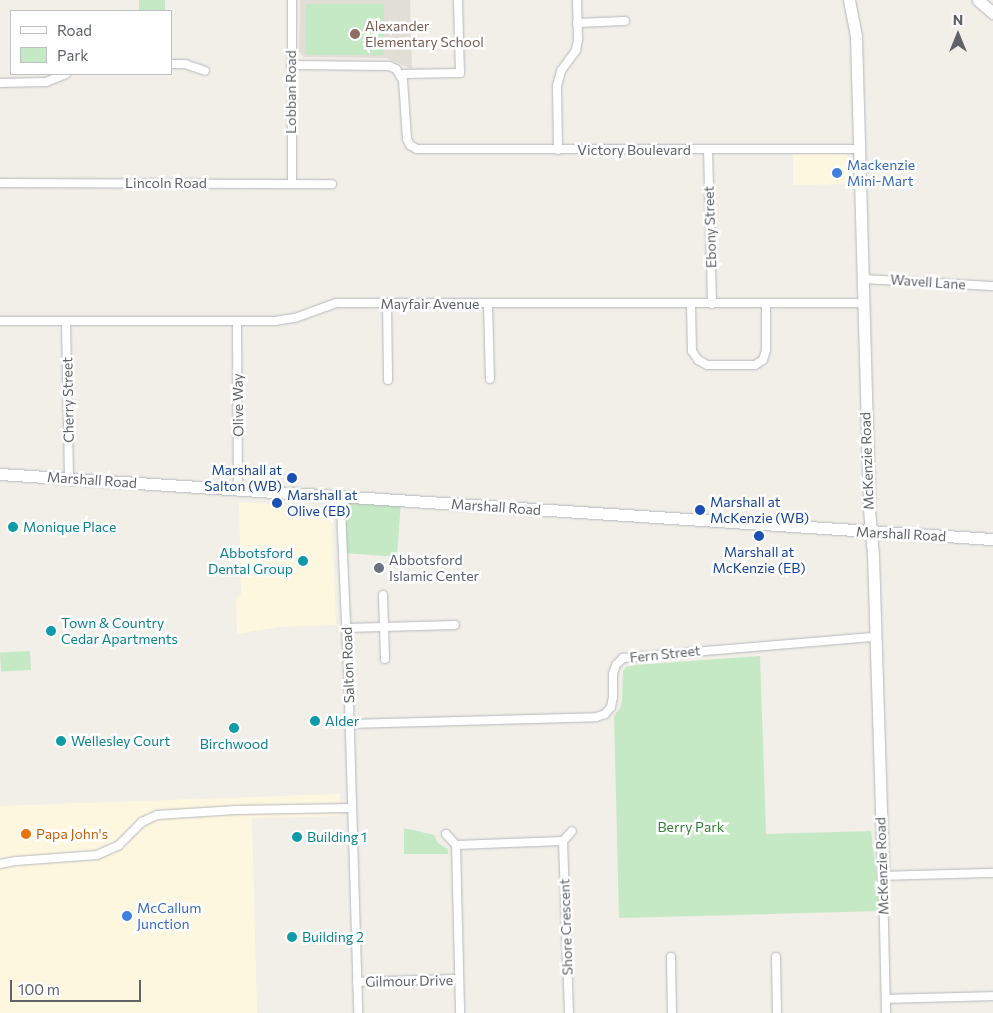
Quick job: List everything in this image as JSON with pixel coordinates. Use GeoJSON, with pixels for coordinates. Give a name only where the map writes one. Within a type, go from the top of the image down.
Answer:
{"type":"FeatureCollection","features":[{"type":"Feature","properties":{"kind":"main road","name":"McKenzie Road"},"geometry":{"type":"LineString","coordinates":[[849,0],[856,36],[870,532],[883,876]]}},
{"type":"Feature","properties":{"kind":"main road"},"geometry":{"type":"LineString","coordinates":[[978,0],[993,13]]}},
{"type":"Feature","properties":{"kind":"main road","name":"Marshall Road"},"geometry":{"type":"LineString","coordinates":[[0,474],[238,488],[342,497],[993,539]]}},
{"type":"Feature","properties":{"kind":"street","name":"Lobban Road"},"geometry":{"type":"LineString","coordinates":[[292,0],[292,183]]}},
{"type":"Feature","properties":{"kind":"street"},"geometry":{"type":"LineString","coordinates":[[291,64],[389,66],[401,74],[460,73],[458,0]]}},
{"type":"Feature","properties":{"kind":"street"},"geometry":{"type":"LineString","coordinates":[[558,150],[558,78],[576,50],[577,0]]}},
{"type":"Feature","properties":{"kind":"street"},"geometry":{"type":"LineString","coordinates":[[578,23],[625,21]]}},
{"type":"Feature","properties":{"kind":"street"},"geometry":{"type":"LineString","coordinates":[[172,64],[185,64],[205,71]]}},
{"type":"Feature","properties":{"kind":"street","name":"Victory Boulevard"},"geometry":{"type":"LineString","coordinates":[[401,74],[408,148],[558,150],[859,149]]}},
{"type":"Feature","properties":{"kind":"street"},"geometry":{"type":"LineString","coordinates":[[0,83],[46,82],[64,75]]}},
{"type":"Feature","properties":{"kind":"street","name":"Ebony Street"},"geometry":{"type":"LineString","coordinates":[[708,150],[712,304]]}},
{"type":"Feature","properties":{"kind":"street","name":"Lincoln Road"},"geometry":{"type":"LineString","coordinates":[[0,183],[332,184]]}},
{"type":"Feature","properties":{"kind":"street","name":"Wavell Lane"},"geometry":{"type":"LineString","coordinates":[[862,279],[993,286]]}},
{"type":"Feature","properties":{"kind":"street","name":"Mayfair Avenue"},"geometry":{"type":"LineString","coordinates":[[0,321],[285,320],[336,303],[766,305],[863,303]]}},
{"type":"Feature","properties":{"kind":"street"},"geometry":{"type":"LineString","coordinates":[[387,304],[388,380]]}},
{"type":"Feature","properties":{"kind":"street"},"geometry":{"type":"LineString","coordinates":[[488,304],[490,379]]}},
{"type":"Feature","properties":{"kind":"street"},"geometry":{"type":"LineString","coordinates":[[691,304],[692,351],[698,360],[707,365],[755,365],[763,360],[766,350],[766,305]]}},
{"type":"Feature","properties":{"kind":"street","name":"Olive Way"},"geometry":{"type":"LineString","coordinates":[[237,321],[238,488]]}},
{"type":"Feature","properties":{"kind":"street","name":"Cherry Street"},"geometry":{"type":"LineString","coordinates":[[66,322],[69,478]]}},
{"type":"Feature","properties":{"kind":"street","name":"Salton Road"},"geometry":{"type":"LineString","coordinates":[[342,497],[358,1013]]}},
{"type":"Feature","properties":{"kind":"street"},"geometry":{"type":"LineString","coordinates":[[383,595],[385,659]]}},
{"type":"Feature","properties":{"kind":"street"},"geometry":{"type":"LineString","coordinates":[[347,628],[455,625]]}},
{"type":"Feature","properties":{"kind":"street","name":"Fern Street"},"geometry":{"type":"LineString","coordinates":[[350,724],[596,716],[605,714],[611,707],[614,697],[612,674],[616,664],[623,658],[874,637]]}},
{"type":"Feature","properties":{"kind":"street"},"geometry":{"type":"LineString","coordinates":[[0,864],[16,861],[97,855],[119,845],[142,822],[165,814],[352,808]]}},
{"type":"Feature","properties":{"kind":"street"},"geometry":{"type":"LineString","coordinates":[[456,845],[563,841],[572,831]]}},
{"type":"Feature","properties":{"kind":"street"},"geometry":{"type":"LineString","coordinates":[[446,834],[456,845],[459,979]]}},
{"type":"Feature","properties":{"kind":"street","name":"Shore Crescent"},"geometry":{"type":"LineString","coordinates":[[563,841],[569,1013]]}},
{"type":"Feature","properties":{"kind":"street"},"geometry":{"type":"LineString","coordinates":[[883,876],[993,873]]}},
{"type":"Feature","properties":{"kind":"street","name":"McKenzie Road"},"geometry":{"type":"LineString","coordinates":[[883,876],[886,1013]]}},
{"type":"Feature","properties":{"kind":"street"},"geometry":{"type":"LineString","coordinates":[[671,957],[672,1013]]}},
{"type":"Feature","properties":{"kind":"street"},"geometry":{"type":"LineString","coordinates":[[776,957],[777,1013]]}},
{"type":"Feature","properties":{"kind":"street","name":"Gilmour Drive"},"geometry":{"type":"LineString","coordinates":[[357,982],[459,979],[460,1013]]}},
{"type":"Feature","properties":{"kind":"street"},"geometry":{"type":"LineString","coordinates":[[886,999],[993,996]]}},
{"type":"Feature","properties":{"kind":"shaded area","name":"Alexander Elementary School"},"geometry":{"type":"Polygon","coordinates":[[[300,0],[410,0],[412,69],[386,58],[304,57],[299,52],[300,0]]]}},
{"type":"Feature","properties":{"kind":"shaded area"},"geometry":{"type":"Polygon","coordinates":[[[793,154],[846,154],[849,157],[849,184],[793,185],[793,154]]]}},
{"type":"Feature","properties":{"kind":"shaded area"},"geometry":{"type":"Polygon","coordinates":[[[239,502],[326,508],[332,515],[336,625],[279,627],[237,634],[236,599],[241,594],[239,502]]]}},
{"type":"Feature","properties":{"kind":"shaded area","name":"McCallum Junction"},"geometry":{"type":"Polygon","coordinates":[[[340,794],[340,816],[252,818],[257,1013],[0,1013],[0,806],[340,794]]]}},
{"type":"Feature","properties":{"kind":"green space"},"geometry":{"type":"Polygon","coordinates":[[[139,0],[165,0],[165,10],[139,10],[139,0]]]}},
{"type":"Feature","properties":{"kind":"green space","name":"Alexander Elementary School"},"geometry":{"type":"Polygon","coordinates":[[[306,4],[384,4],[384,55],[306,55],[306,4]]]}},
{"type":"Feature","properties":{"kind":"green space"},"geometry":{"type":"Polygon","coordinates":[[[344,498],[401,502],[397,557],[340,553],[344,498]]]}},
{"type":"Feature","properties":{"kind":"green space"},"geometry":{"type":"Polygon","coordinates":[[[30,651],[31,670],[1,672],[0,653],[30,651]]]}},
{"type":"Feature","properties":{"kind":"green space","name":"Berry Park"},"geometry":{"type":"Polygon","coordinates":[[[760,656],[766,834],[871,831],[881,911],[619,918],[614,716],[620,708],[622,701],[623,671],[626,667],[635,665],[760,656]]]}},
{"type":"Feature","properties":{"kind":"green space"},"geometry":{"type":"Polygon","coordinates":[[[404,828],[434,835],[438,843],[448,849],[448,854],[404,854],[404,828]]]}},
{"type":"Feature","properties":{"kind":"place","name":"Alexander Elementary School"},"geometry":{"type":"Point","coordinates":[355,34]}},
{"type":"Feature","properties":{"kind":"place","name":"Mackenzie Mini-Mart"},"geometry":{"type":"Point","coordinates":[837,173]}},
{"type":"Feature","properties":{"kind":"place","name":"Marshall at Salton (WB)"},"geometry":{"type":"Point","coordinates":[292,478]}},
{"type":"Feature","properties":{"kind":"place","name":"Marshall at Olive (EB)"},"geometry":{"type":"Point","coordinates":[277,503]}},
{"type":"Feature","properties":{"kind":"place","name":"Marshall at McKenzie (WB)"},"geometry":{"type":"Point","coordinates":[700,510]}},
{"type":"Feature","properties":{"kind":"place","name":"Monique Place"},"geometry":{"type":"Point","coordinates":[13,527]}},
{"type":"Feature","properties":{"kind":"place","name":"Marshall at McKenzie (EB)"},"geometry":{"type":"Point","coordinates":[759,536]}},
{"type":"Feature","properties":{"kind":"place","name":"Abbotsford Dental Group"},"geometry":{"type":"Point","coordinates":[303,561]}},
{"type":"Feature","properties":{"kind":"place","name":"Abbotsford Islamic Center"},"geometry":{"type":"Point","coordinates":[379,568]}},
{"type":"Feature","properties":{"kind":"place","name":"Town & Country Cedar Apartments"},"geometry":{"type":"Point","coordinates":[51,631]}},
{"type":"Feature","properties":{"kind":"place","name":"Alder"},"geometry":{"type":"Point","coordinates":[315,721]}},
{"type":"Feature","properties":{"kind":"place","name":"Birchwood"},"geometry":{"type":"Point","coordinates":[234,728]}},
{"type":"Feature","properties":{"kind":"place","name":"Wellesley Court"},"geometry":{"type":"Point","coordinates":[61,741]}},
{"type":"Feature","properties":{"kind":"place","name":"Papa John's"},"geometry":{"type":"Point","coordinates":[26,834]}},
{"type":"Feature","properties":{"kind":"place","name":"Building 1"},"geometry":{"type":"Point","coordinates":[297,837]}},
{"type":"Feature","properties":{"kind":"place","name":"McCallum Junction"},"geometry":{"type":"Point","coordinates":[127,916]}},
{"type":"Feature","properties":{"kind":"place","name":"Building 2"},"geometry":{"type":"Point","coordinates":[292,937]}}]}
